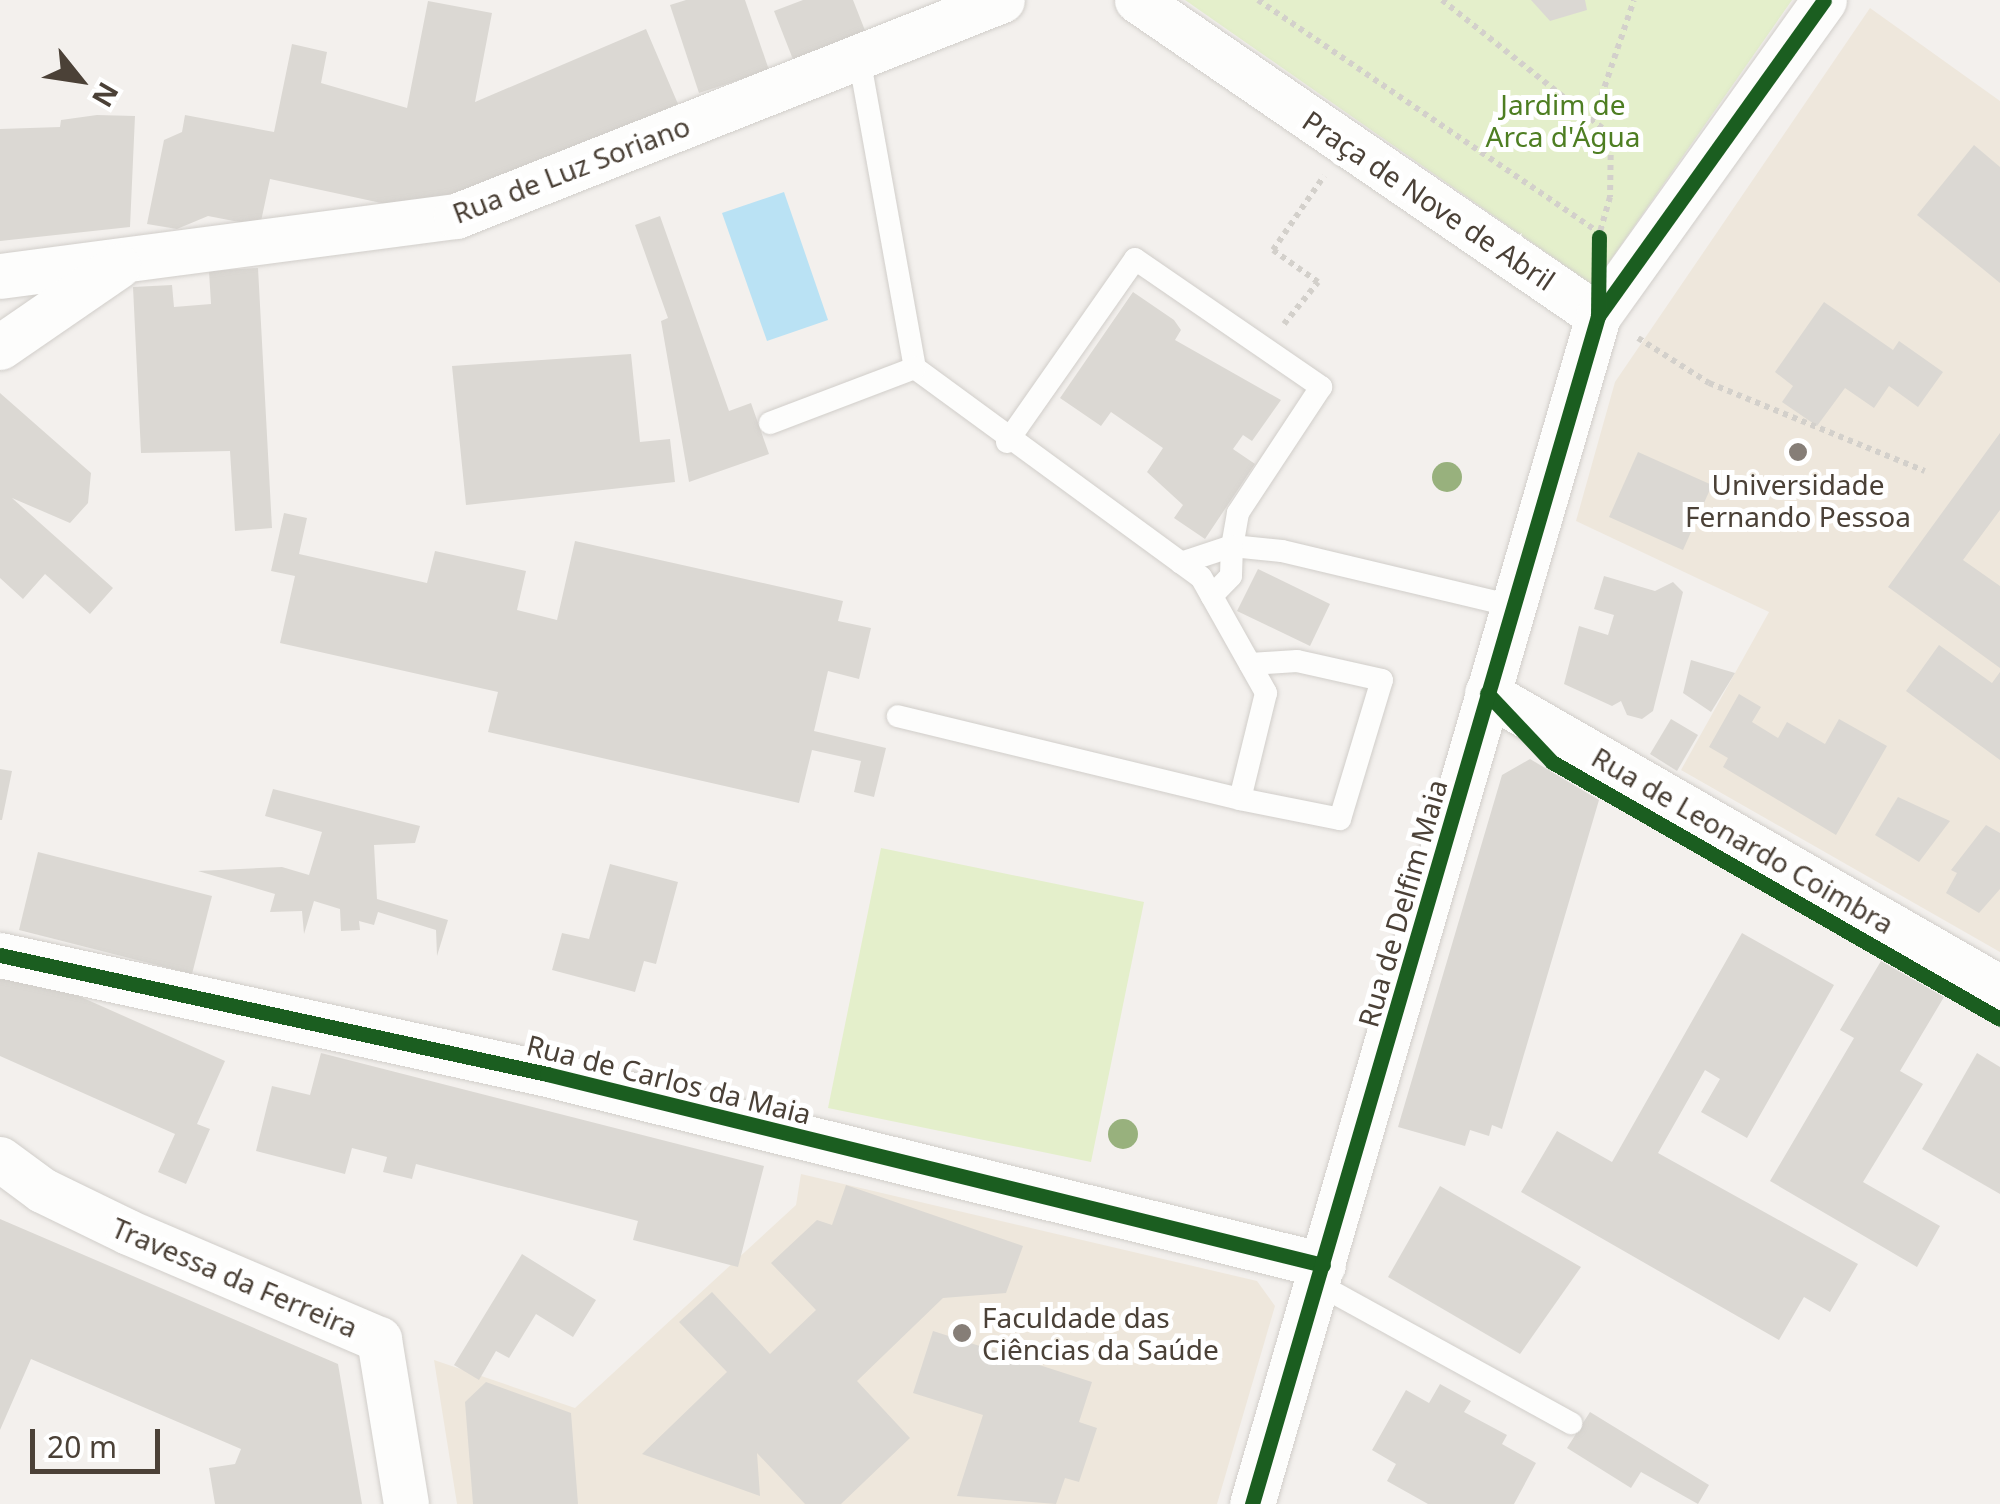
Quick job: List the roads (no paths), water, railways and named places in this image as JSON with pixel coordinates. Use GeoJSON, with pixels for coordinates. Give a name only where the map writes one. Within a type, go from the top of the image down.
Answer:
{"type":"FeatureCollection","features":[{"type":"Feature","properties":{"kind":"street","name":"Rua de Luz Soriano"},"geometry":{"type":"LineString","coordinates":[[0,276],[120,265],[456,216],[1002,0]]}},
{"type":"Feature","properties":{"kind":"street","name":"Praça de Nove de Abril"},"geometry":{"type":"LineString","coordinates":[[1137,0],[1581,304]]}},
{"type":"Feature","properties":{"kind":"street"},"geometry":{"type":"LineString","coordinates":[[1581,304],[1824,0]]}},
{"type":"Feature","properties":{"kind":"street"},"geometry":{"type":"LineString","coordinates":[[0,347],[120,265]]}},
{"type":"Feature","properties":{"kind":"street","name":"Rua de Delfim Maia"},"geometry":{"type":"LineString","coordinates":[[1252,1504],[1512,606],[1581,304]]}},
{"type":"Feature","properties":{"kind":"street","name":"Rua de Leonardo Coimbra"},"geometry":{"type":"LineString","coordinates":[[1486,693],[2000,988]]}},
{"type":"Feature","properties":{"kind":"street","name":"Rua de Carlos da Maia"},"geometry":{"type":"LineString","coordinates":[[0,955],[547,1074],[1321,1274]]}},
{"type":"Feature","properties":{"kind":"street","name":"Travessa da Ferreira"},"geometry":{"type":"LineString","coordinates":[[0,1159],[42,1190],[128,1232],[379,1340],[406,1504]]}},
{"type":"Feature","properties":{"kind":"lane"},"geometry":{"type":"LineString","coordinates":[[858,58],[915,368],[1006,442],[1181,563],[1212,596],[1266,693],[1240,799]]}},
{"type":"Feature","properties":{"kind":"lane"},"geometry":{"type":"LineString","coordinates":[[1006,442],[1135,258],[1321,387],[1238,513],[1231,576],[1212,596]]}},
{"type":"Feature","properties":{"kind":"lane"},"geometry":{"type":"LineString","coordinates":[[770,423],[915,368]]}},
{"type":"Feature","properties":{"kind":"lane"},"geometry":{"type":"LineString","coordinates":[[1181,563],[1232,546],[1282,551],[1512,606]]}},
{"type":"Feature","properties":{"kind":"lane"},"geometry":{"type":"LineString","coordinates":[[898,716],[1240,799],[1340,818],[1382,680],[1297,661],[1250,664]]}},
{"type":"Feature","properties":{"kind":"lane"},"geometry":{"type":"LineString","coordinates":[[1321,1274],[1570,1423]]}},
{"type":"Feature","properties":{"kind":"water"},"geometry":{"type":"Polygon","coordinates":[[[784,192],[828,320],[767,341],[722,213],[784,192]]]}},
{"type":"Feature","properties":{"kind":"place","name":"Universidade Fernando Pessoa"},"geometry":{"type":"Point","coordinates":[1798,452]}},
{"type":"Feature","properties":{"kind":"place","name":"Faculdade das Ciências da Saúde"},"geometry":{"type":"Point","coordinates":[962,1333]}},
{"type":"Feature","properties":{"kind":"park label","name":"Jardim de Arca d'Água"},"geometry":{"type":"Point","coordinates":[1563,120]}}]}
